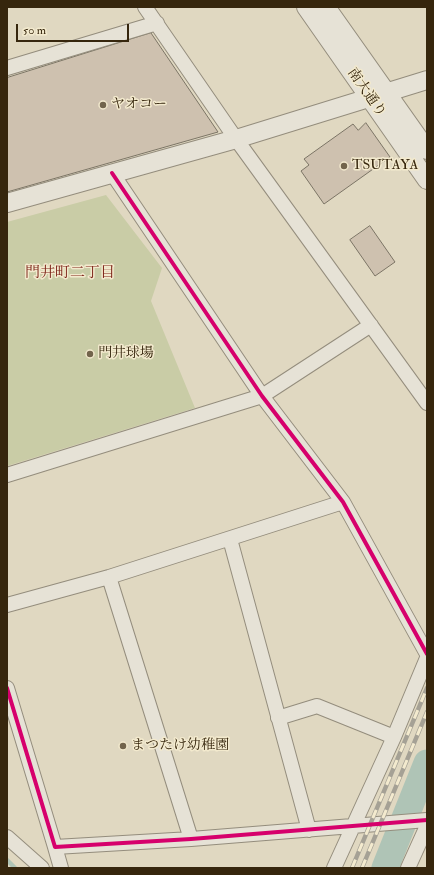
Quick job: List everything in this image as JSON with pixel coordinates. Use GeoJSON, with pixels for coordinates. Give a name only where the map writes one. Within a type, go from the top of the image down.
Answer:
{"type":"FeatureCollection","features":[{"type":"Feature","properties":{"kind":"street"},"geometry":{"type":"LineString","coordinates":[[145,7],[236,139],[427,403]]}},
{"type":"Feature","properties":{"kind":"street","name":"南大通り"},"geometry":{"type":"LineString","coordinates":[[306,7],[378,95],[427,150]]}},
{"type":"Feature","properties":{"kind":"street","name":"南大通り"},"geometry":{"type":"LineString","coordinates":[[326,7],[427,180]]}},
{"type":"Feature","properties":{"kind":"street"},"geometry":{"type":"LineString","coordinates":[[7,68],[157,23]]}},
{"type":"Feature","properties":{"kind":"street"},"geometry":{"type":"LineString","coordinates":[[7,203],[236,139],[427,80]]}},
{"type":"Feature","properties":{"kind":"street"},"geometry":{"type":"LineString","coordinates":[[112,173],[262,396],[343,502],[427,654]]}},
{"type":"Feature","properties":{"kind":"street"},"geometry":{"type":"LineString","coordinates":[[7,475],[262,396],[371,325]]}},
{"type":"Feature","properties":{"kind":"street"},"geometry":{"type":"LineString","coordinates":[[7,605],[109,577],[343,502]]}},
{"type":"Feature","properties":{"kind":"street"},"geometry":{"type":"LineString","coordinates":[[230,539],[309,830]]}},
{"type":"Feature","properties":{"kind":"street"},"geometry":{"type":"LineString","coordinates":[[109,577],[191,839]]}},
{"type":"Feature","properties":{"kind":"street"},"geometry":{"type":"LineString","coordinates":[[334,868],[394,737],[427,658]]}},
{"type":"Feature","properties":{"kind":"street"},"geometry":{"type":"LineString","coordinates":[[7,688],[61,868]]}},
{"type":"Feature","properties":{"kind":"street"},"geometry":{"type":"LineString","coordinates":[[278,718],[317,706],[394,737]]}},
{"type":"Feature","properties":{"kind":"street"},"geometry":{"type":"LineString","coordinates":[[55,847],[352,828],[427,820]]}},
{"type":"Feature","properties":{"kind":"street"},"geometry":{"type":"LineString","coordinates":[[408,868],[427,826]]}},
{"type":"Feature","properties":{"kind":"street"},"geometry":{"type":"LineString","coordinates":[[7,837],[42,868]]}},
{"type":"Feature","properties":{"kind":"green space","name":"門井球場"},"geometry":{"type":"Polygon","coordinates":[[[106,195],[162,268],[151,301],[195,408],[7,466],[7,222],[106,195]]]}},
{"type":"Feature","properties":{"kind":"building","name":"ヤオコー"},"geometry":{"type":"Polygon","coordinates":[[[151,33],[218,132],[7,192],[7,78],[151,33]]]}},
{"type":"Feature","properties":{"kind":"building"},"geometry":{"type":"Polygon","coordinates":[[[366,123],[390,157],[324,204],[301,171],[309,165],[304,159],[353,124],[358,130],[366,123]]]}},
{"type":"Feature","properties":{"kind":"building"},"geometry":{"type":"Polygon","coordinates":[[[370,226],[395,262],[375,276],[350,240],[370,226]]]}},
{"type":"Feature","properties":{"kind":"waterway"},"geometry":{"type":"LineString","coordinates":[[385,868],[427,763]]}},
{"type":"Feature","properties":{"kind":"waterway"},"geometry":{"type":"LineString","coordinates":[[7,860],[15,868]]}},
{"type":"Feature","properties":{"kind":"railway"},"geometry":{"type":"LineString","coordinates":[[352,868],[427,688]]}},
{"type":"Feature","properties":{"kind":"railway"},"geometry":{"type":"LineString","coordinates":[[362,868],[427,712]]}},
{"type":"Feature","properties":{"kind":"cycle path"},"geometry":{"type":"LineString","coordinates":[[112,173],[262,396],[343,502],[427,654]]}},
{"type":"Feature","properties":{"kind":"cycle path"},"geometry":{"type":"LineString","coordinates":[[7,688],[55,847],[191,839],[427,820]]}},
{"type":"Feature","properties":{"kind":"place","name":"ヤオコー"},"geometry":{"type":"Point","coordinates":[103,105]}},
{"type":"Feature","properties":{"kind":"place","name":"TSUTAYA"},"geometry":{"type":"Point","coordinates":[344,166]}},
{"type":"Feature","properties":{"kind":"place","name":"門井球場"},"geometry":{"type":"Point","coordinates":[90,354]}},
{"type":"Feature","properties":{"kind":"place","name":"まつたけ幼稚園"},"geometry":{"type":"Point","coordinates":[123,746]}},
{"type":"Feature","properties":{"kind":"district","name":"門井町二丁目"},"geometry":{"type":"Point","coordinates":[70,274]}}]}
